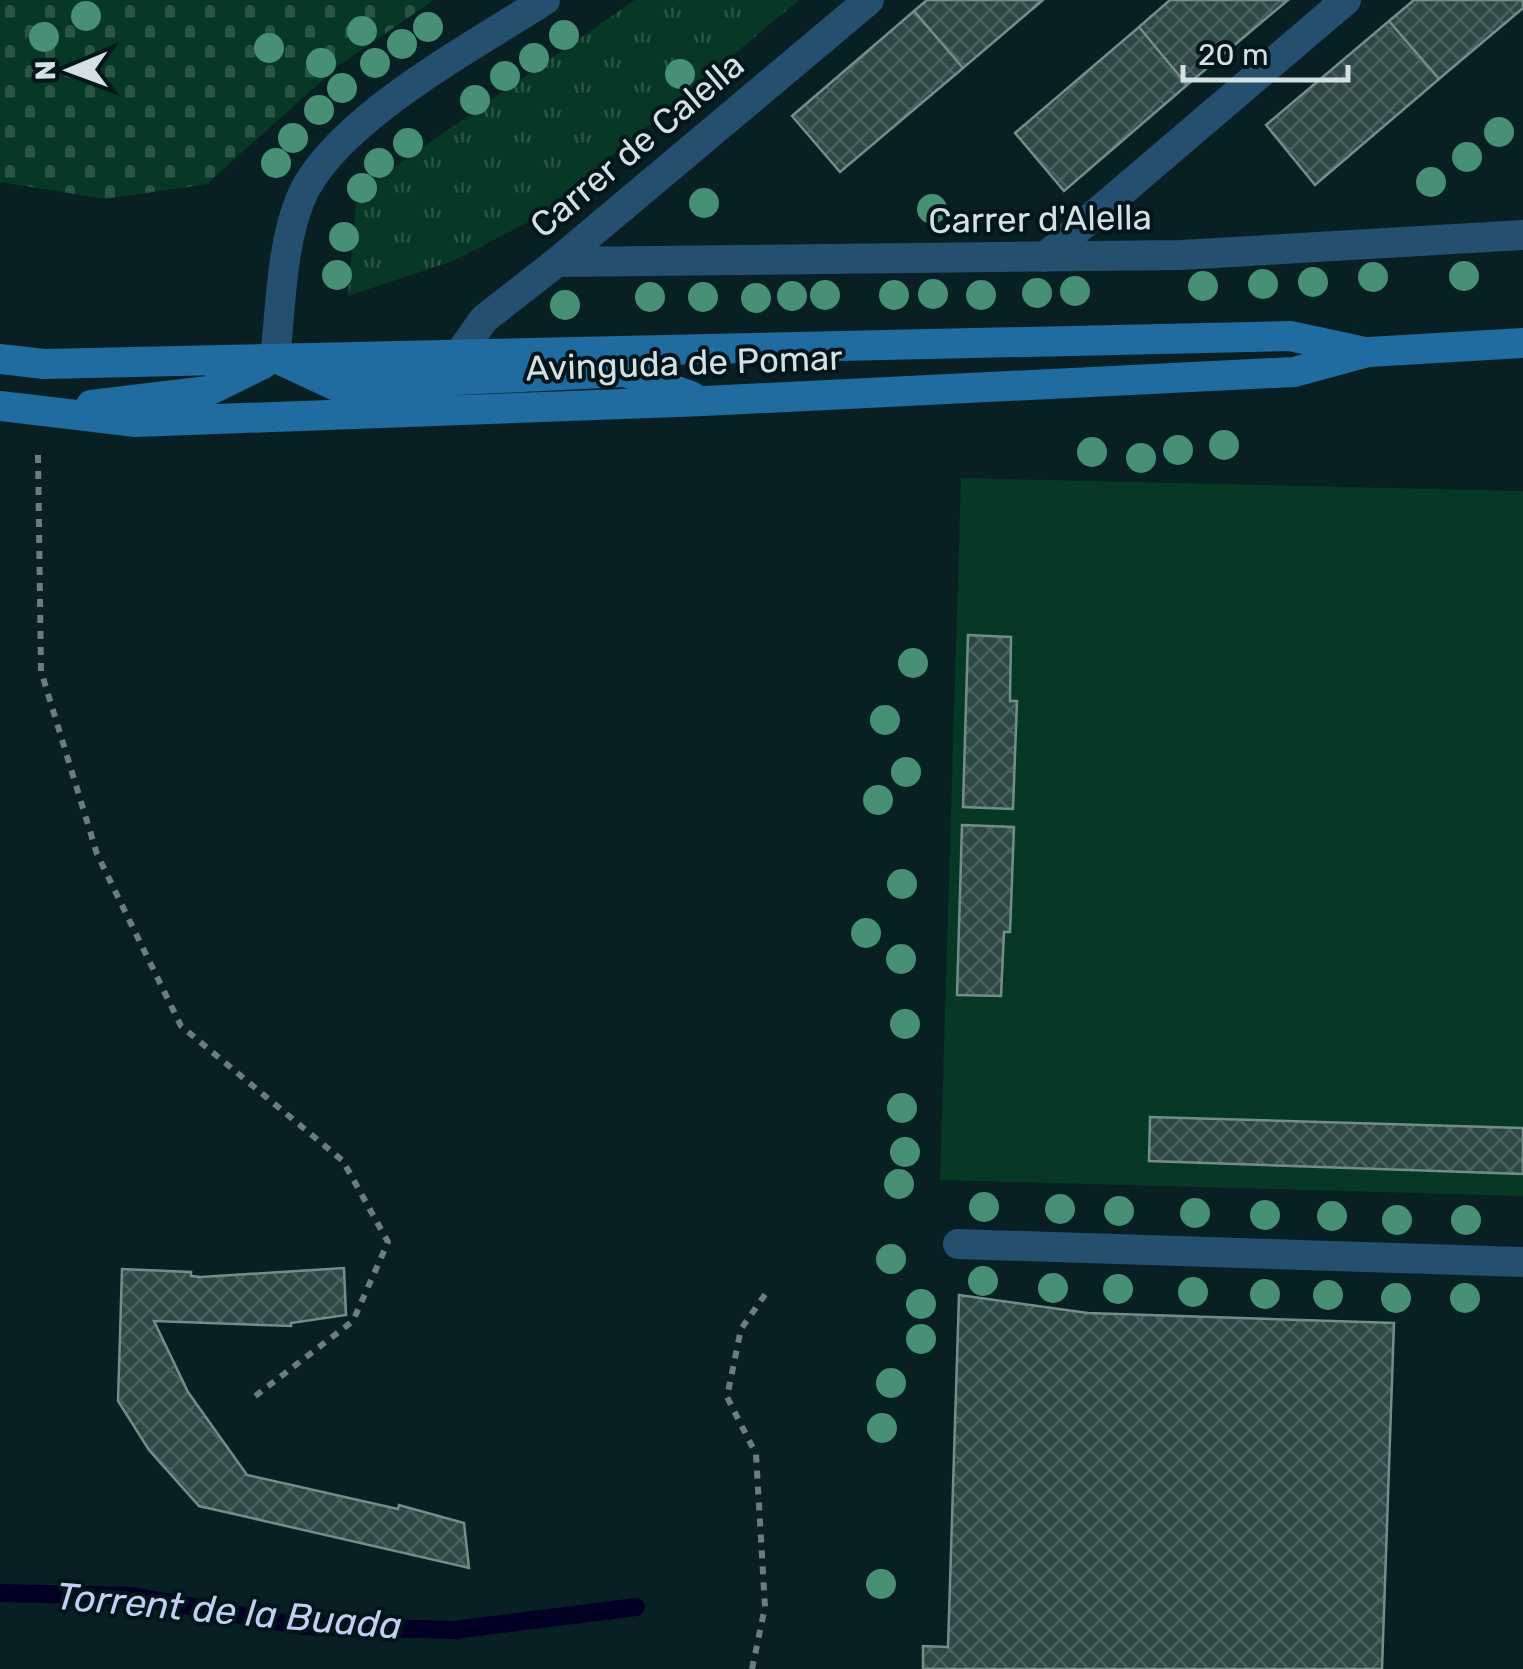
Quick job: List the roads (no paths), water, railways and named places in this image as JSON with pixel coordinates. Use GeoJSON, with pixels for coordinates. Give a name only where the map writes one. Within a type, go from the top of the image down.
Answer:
{"type":"FeatureCollection","features":[{"type":"Feature","properties":{"kind":"street"},"geometry":{"type":"LineString","coordinates":[[274,358],[289,241],[300,201],[317,167],[352,130],[545,0]]}},
{"type":"Feature","properties":{"kind":"street","name":"Carrer de Calella"},"geometry":{"type":"LineString","coordinates":[[460,353],[484,319],[869,0]]}},
{"type":"Feature","properties":{"kind":"street"},"geometry":{"type":"LineString","coordinates":[[1045,257],[1346,0]]}},
{"type":"Feature","properties":{"kind":"street","name":"Carrer d'Alella"},"geometry":{"type":"LineString","coordinates":[[557,262],[1182,255],[1523,236]]}},
{"type":"Feature","properties":{"kind":"street","name":"Avinguda de Pomar"},"geometry":{"type":"LineString","coordinates":[[0,360],[44,364],[1290,336],[1368,352]]}},
{"type":"Feature","properties":{"kind":"street","name":"Avinguda de Pomar"},"geometry":{"type":"LineString","coordinates":[[0,406],[136,422],[704,401],[1294,372],[1368,352],[1523,343]]}},
{"type":"Feature","properties":{"kind":"street"},"geometry":{"type":"LineString","coordinates":[[274,358],[336,386],[624,372],[704,401]]}},
{"type":"Feature","properties":{"kind":"street"},"geometry":{"type":"LineString","coordinates":[[39,411],[208,391],[274,358]]}},
{"type":"Feature","properties":{"kind":"street"},"geometry":{"type":"LineString","coordinates":[[958,1244],[1523,1262]]}},
{"type":"Feature","properties":{"kind":"waterway","name":"Torrent de la Buada"},"geometry":{"type":"LineString","coordinates":[[0,1593],[132,1596],[302,1626],[454,1630],[636,1607]]}}]}
